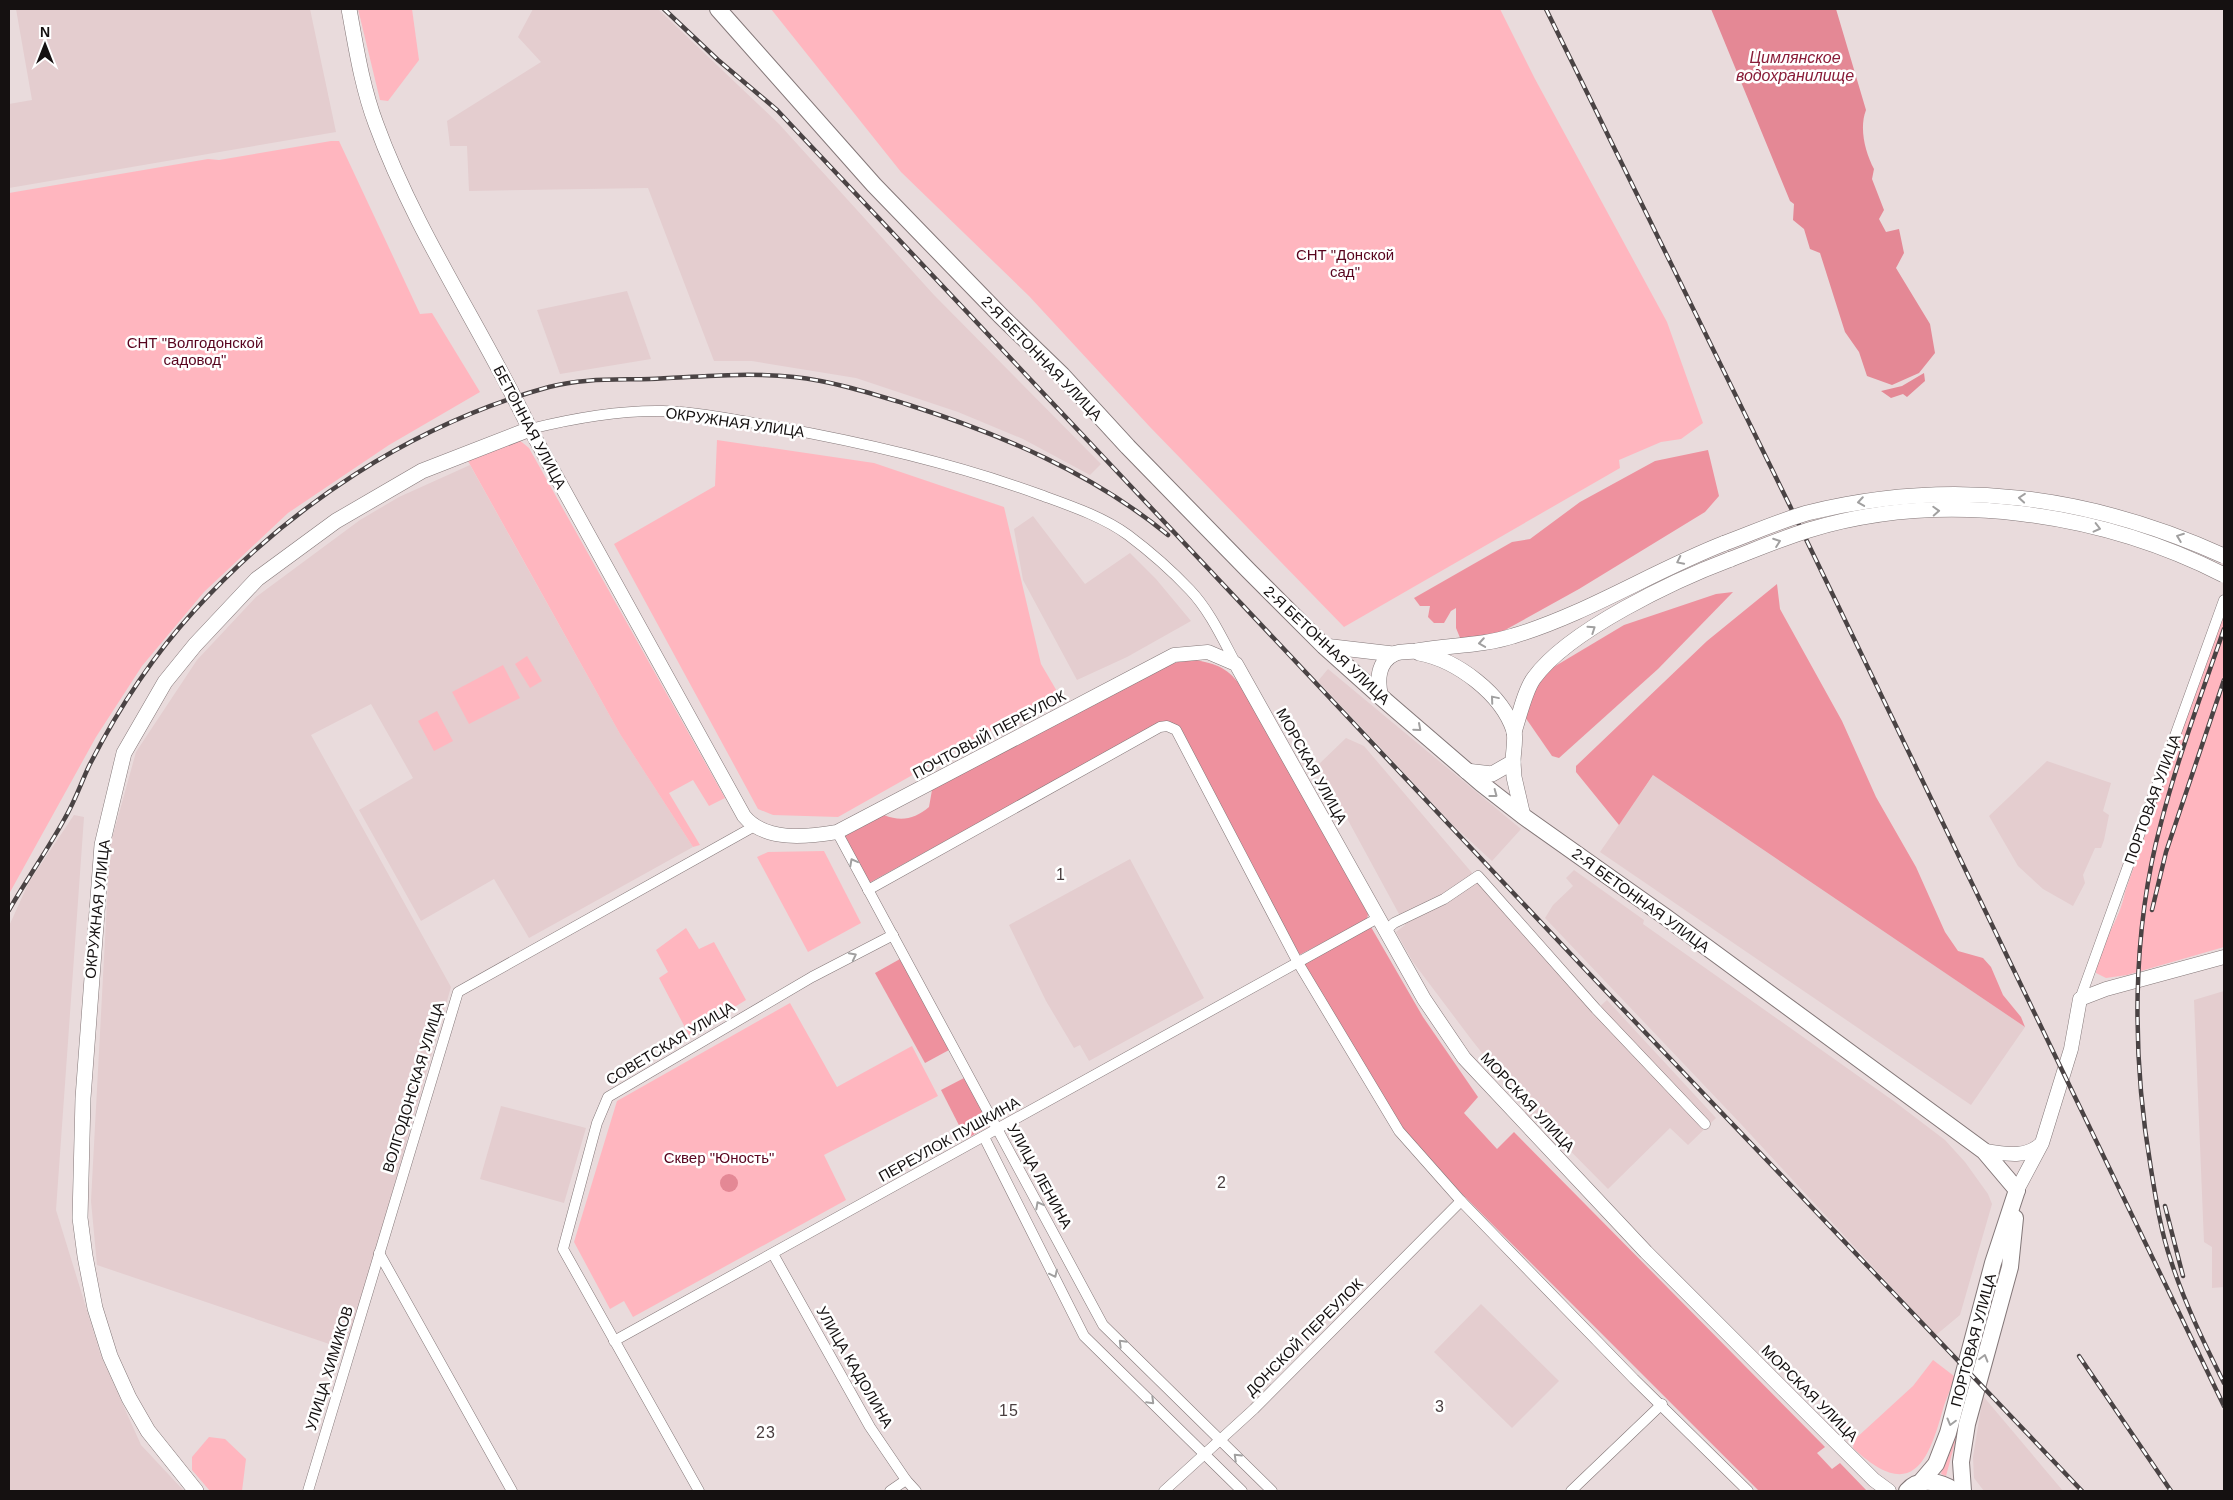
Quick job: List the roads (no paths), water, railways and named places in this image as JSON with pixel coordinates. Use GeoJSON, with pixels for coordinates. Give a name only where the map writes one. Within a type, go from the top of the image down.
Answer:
{"type":"FeatureCollection","features":[{"type":"Feature","properties":{"kind":"main road","name":"БЕТОННАЯ УЛИЦА"},"geometry":{"type":"LineString","coordinates":[[349,9],[363,78],[379,132],[414,212],[530,430]]}},
{"type":"Feature","properties":{"kind":"main road","name":"2-Я БЕТОННАЯ УЛИЦА"},"geometry":{"type":"LineString","coordinates":[[718,9],[874,185],[1324,646],[1466,771],[1523,816],[1645,902],[1984,1151],[2017,1190]]}},
{"type":"Feature","properties":{"kind":"main road","name":"ОКРУЖНАЯ УЛИЦА"},"geometry":{"type":"LineString","coordinates":[[196,1491],[148,1432],[129,1398],[110,1356],[95,1308],[84,1256],[80,1218],[84,1088],[102,845],[124,753],[165,682],[195,644],[257,579],[336,520],[422,471],[530,430]]}},
{"type":"Feature","properties":{"kind":"main road"},"geometry":{"type":"LineString","coordinates":[[1324,646],[1393,654],[1491,642],[1529,632],[1688,558],[1805,514],[1855,503],[1901,496],[1951,494],[2041,500],[2088,509],[2139,522],[2224,556]]}},
{"type":"Feature","properties":{"kind":"main road"},"geometry":{"type":"LineString","coordinates":[[1523,816],[1512,762],[1514,732],[1532,680],[1552,657],[1596,626],[1694,573],[1810,530],[1858,519],[1902,513],[1952,511],[2039,516],[2126,535],[2224,575]]}},
{"type":"Feature","properties":{"kind":"main road"},"geometry":{"type":"LineString","coordinates":[[1410,652],[1442,659],[1474,678],[1500,706],[1514,732]]}},
{"type":"Feature","properties":{"kind":"main road"},"geometry":{"type":"LineString","coordinates":[[1381,697],[1377,684],[1380,669],[1393,654]]}},
{"type":"Feature","properties":{"kind":"main road"},"geometry":{"type":"LineString","coordinates":[[1466,771],[1492,774],[1512,762]]}},
{"type":"Feature","properties":{"kind":"main road","name":"ПОРТОВАЯ УЛИЦА"},"geometry":{"type":"LineString","coordinates":[[1913,1488],[1936,1464],[1948,1433],[1993,1263],[2017,1190]]}},
{"type":"Feature","properties":{"kind":"main road","name":"ПОРТОВАЯ УЛИЦА"},"geometry":{"type":"LineString","coordinates":[[1963,1491],[1961,1462],[1967,1424],[2010,1267],[2017,1190]]}},
{"type":"Feature","properties":{"kind":"main road"},"geometry":{"type":"LineString","coordinates":[[1993,1263],[1999,1260],[2005,1262],[2010,1267]]}},
{"type":"Feature","properties":{"kind":"main road"},"geometry":{"type":"LineString","coordinates":[[1913,1488],[1939,1483],[1946,1484],[1955,1491]]}},
{"type":"Feature","properties":{"kind":"street","name":"ОКРУЖНАЯ УЛИЦА"},"geometry":{"type":"LineString","coordinates":[[530,430],[578,417],[616,413],[664,411],[712,416],[812,434],[915,456],[1014,485],[1076,508],[1127,534],[1191,591],[1214,625],[1236,664]]}},
{"type":"Feature","properties":{"kind":"street","name":"БЕТОННАЯ УЛИЦА"},"geometry":{"type":"LineString","coordinates":[[530,430],[740,808],[753,827]]}},
{"type":"Feature","properties":{"kind":"street","name":"ПОРТОВАЯ УЛИЦА"},"geometry":{"type":"LineString","coordinates":[[2017,1190],[2042,1143],[2072,1049],[2080,999],[2224,600]]}},
{"type":"Feature","properties":{"kind":"street","name":"ПОЧТОВЫЙ ПЕРЕУЛОК"},"geometry":{"type":"LineString","coordinates":[[753,827],[775,834],[795,836],[837,832],[1174,655],[1208,652],[1236,664]]}},
{"type":"Feature","properties":{"kind":"street","name":"МОРСКАЯ УЛИЦА"},"geometry":{"type":"LineString","coordinates":[[1236,664],[1424,999],[1464,1058],[1646,1252],[1861,1468],[1889,1491]]}},
{"type":"Feature","properties":{"kind":"street"},"geometry":{"type":"LineString","coordinates":[[868,890],[1151,731],[1167,726],[1176,730],[1297,961],[1399,1131],[1461,1201],[1634,1379],[1662,1404],[1748,1491]]}},
{"type":"Feature","properties":{"kind":"street","name":"ВОЛГОДОНСКАЯ УЛИЦА"},"geometry":{"type":"LineString","coordinates":[[379,1253],[458,992],[753,827]]}},
{"type":"Feature","properties":{"kind":"street","name":"УЛИЦА ЛЕНИНА"},"geometry":{"type":"LineString","coordinates":[[837,832],[1103,1325],[1272,1491]]}},
{"type":"Feature","properties":{"kind":"street"},"geometry":{"type":"LineString","coordinates":[[1385,931],[1394,923],[1444,899],[1478,876],[1596,1009],[1705,1124]]}},
{"type":"Feature","properties":{"kind":"street","name":"ПЕРЕУЛОК ПУШКИНА"},"geometry":{"type":"LineString","coordinates":[[614,1341],[997,1130],[1092,1074],[1378,918]]}},
{"type":"Feature","properties":{"kind":"street","name":"СОВЕТСКАЯ УЛИЦА"},"geometry":{"type":"LineString","coordinates":[[699,1491],[563,1249],[598,1123],[608,1097],[812,977],[893,935]]}},
{"type":"Feature","properties":{"kind":"street"},"geometry":{"type":"LineString","coordinates":[[2080,999],[2106,989],[2224,957]]}},
{"type":"Feature","properties":{"kind":"street","name":"УЛИЦА ЛЕНИНА"},"geometry":{"type":"LineString","coordinates":[[984,1137],[1084,1336],[1242,1491]]}},
{"type":"Feature","properties":{"kind":"street"},"geometry":{"type":"LineString","coordinates":[[1984,1151],[2016,1154],[2031,1153],[2042,1143]]}},
{"type":"Feature","properties":{"kind":"street","name":"ДОНСКОЙ ПЕРЕУЛОК"},"geometry":{"type":"LineString","coordinates":[[1164,1491],[1254,1409],[1461,1201]]}},
{"type":"Feature","properties":{"kind":"street"},"geometry":{"type":"LineString","coordinates":[[379,1253],[512,1491]]}},
{"type":"Feature","properties":{"kind":"street","name":"УЛИЦА ХИМИКОВ"},"geometry":{"type":"LineString","coordinates":[[308,1491],[379,1253]]}},
{"type":"Feature","properties":{"kind":"street","name":"УЛИЦА КАДОЛИНА"},"geometry":{"type":"LineString","coordinates":[[773,1254],[870,1427],[906,1480],[916,1491]]}},
{"type":"Feature","properties":{"kind":"street"},"geometry":{"type":"LineString","coordinates":[[1571,1491],[1662,1404]]}},
{"type":"Feature","properties":{"kind":"street"},"geometry":{"type":"LineString","coordinates":[[890,1491],[906,1480]]}},
{"type":"Feature","properties":{"kind":"water","name":"Цимлянское водохранилище"},"geometry":{"type":"Polygon","coordinates":[[[1711,9],[1836,9],[1866,110],[1863,124],[1864,140],[1874,169],[1872,179],[1884,210],[1879,219],[1886,232],[1899,229],[1904,253],[1896,268],[1930,324],[1935,353],[1919,373],[1892,385],[1867,376],[1859,352],[1845,332],[1820,253],[1810,249],[1804,229],[1793,220],[1794,204],[1790,201],[1711,9]]]}},
{"type":"Feature","properties":{"kind":"water"},"geometry":{"type":"Polygon","coordinates":[[[1924,373],[1925,381],[1907,397],[1903,394],[1891,398],[1881,391],[1902,386],[1924,373]]]}},
{"type":"Feature","properties":{"kind":"water"},"geometry":{"type":"Polygon","coordinates":[[[729,1174],[735,1177],[738,1183],[735,1189],[729,1192],[723,1189],[720,1183],[723,1177],[729,1174]]]}},
{"type":"Feature","properties":{"kind":"railway"},"geometry":{"type":"LineString","coordinates":[[664,9],[718,60],[777,110],[1581,965],[2082,1491]]}},
{"type":"Feature","properties":{"kind":"railway"},"geometry":{"type":"LineString","coordinates":[[1546,9],[1790,506],[2224,1406]]}},
{"type":"Feature","properties":{"kind":"railway"},"geometry":{"type":"LineString","coordinates":[[9,910],[65,818],[89,766],[124,704],[150,665],[194,611],[270,537],[312,504],[356,474],[402,447],[449,423],[499,403],[549,387],[586,381],[722,375],[794,377],[822,381],[906,404],[1010,442],[1043,457],[1108,492],[1168,535]]}},
{"type":"Feature","properties":{"kind":"railway"},"geometry":{"type":"LineString","coordinates":[[2224,629],[2183,749],[2161,823],[2151,865],[2144,908],[2138,996],[2140,1083],[2145,1127],[2155,1192],[2167,1250],[2182,1293],[2224,1383]]}},
{"type":"Feature","properties":{"kind":"railway"},"geometry":{"type":"LineString","coordinates":[[2152,910],[2166,852],[2224,680]]}},
{"type":"Feature","properties":{"kind":"railway"},"geometry":{"type":"LineString","coordinates":[[2165,1206],[2183,1276]]}},
{"type":"Feature","properties":{"kind":"railway"},"geometry":{"type":"LineString","coordinates":[[2079,1356],[2171,1491]]}},
{"type":"Feature","properties":{"kind":"district","name":"1"},"geometry":{"type":"Point","coordinates":[1061,874]}},
{"type":"Feature","properties":{"kind":"district","name":"2"},"geometry":{"type":"Point","coordinates":[1222,1182]}},
{"type":"Feature","properties":{"kind":"district","name":"3"},"geometry":{"type":"Point","coordinates":[1440,1406]}},
{"type":"Feature","properties":{"kind":"district","name":"15"},"geometry":{"type":"Point","coordinates":[1009,1410]}},
{"type":"Feature","properties":{"kind":"district","name":"23"},"geometry":{"type":"Point","coordinates":[766,1432]}},
{"type":"Feature","properties":{"kind":"park label","name":"СНТ \"Донской сад\""},"geometry":{"type":"Point","coordinates":[1345,262]}},
{"type":"Feature","properties":{"kind":"park label","name":"СНТ \"Волгодонской садовод\""},"geometry":{"type":"Point","coordinates":[195,350]}},
{"type":"Feature","properties":{"kind":"park label","name":"Сквер \"Юность\""},"geometry":{"type":"Point","coordinates":[719,1157]}}]}
